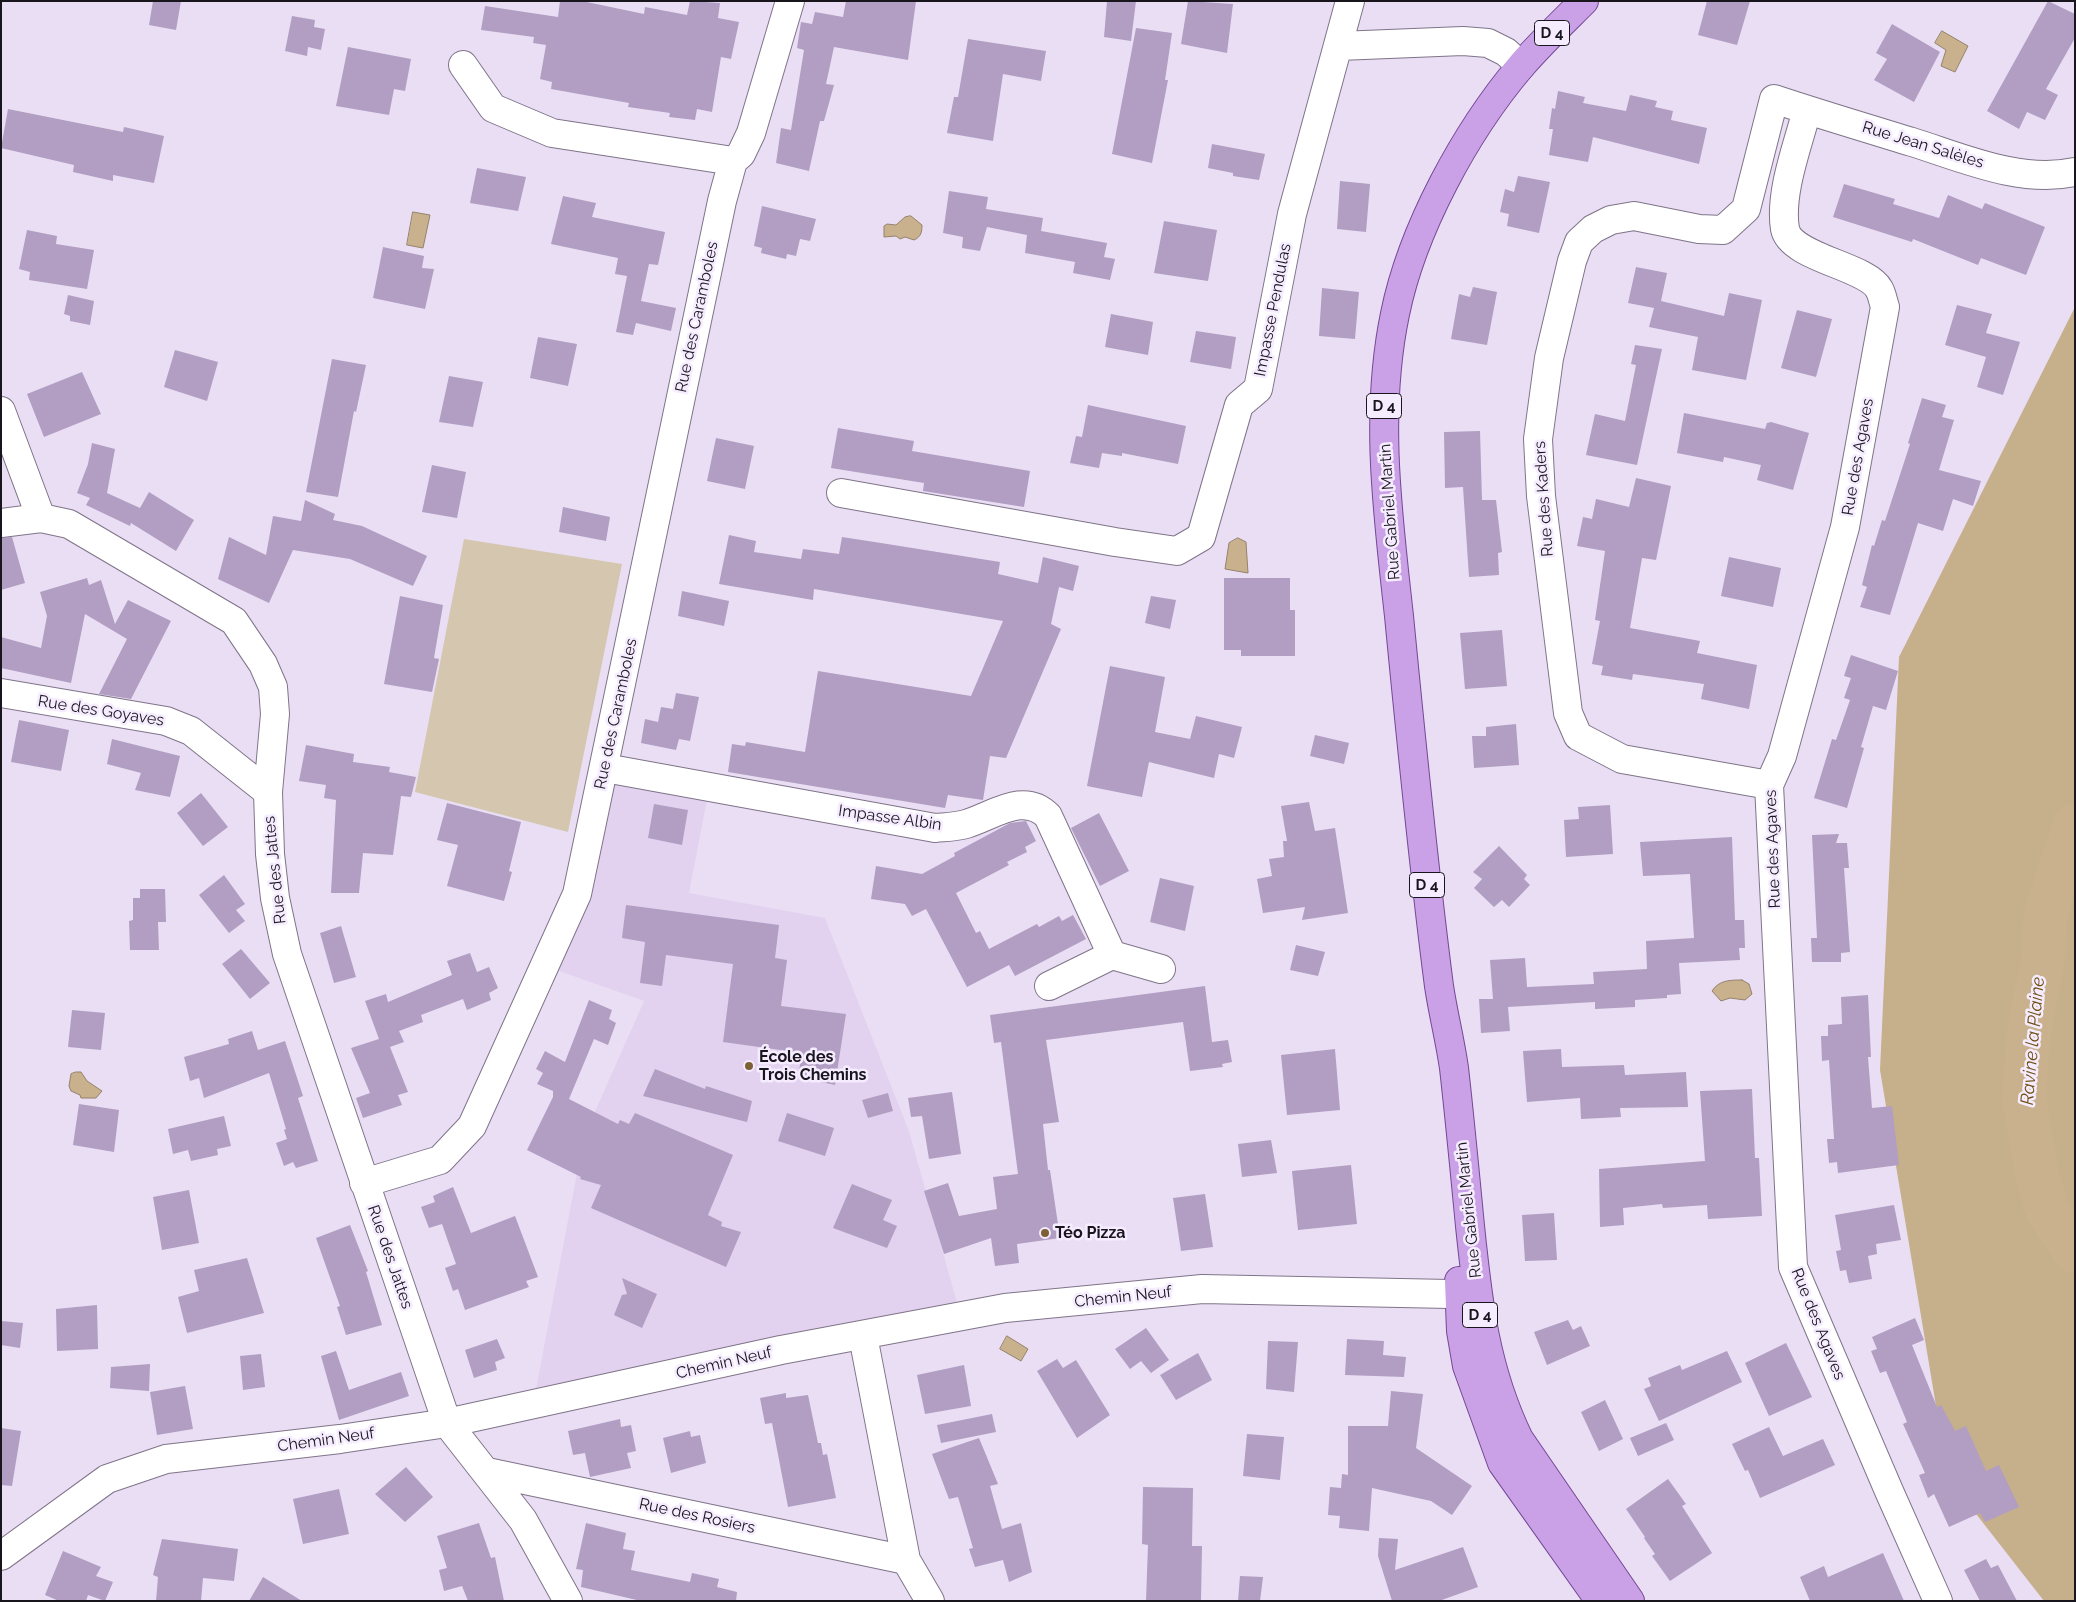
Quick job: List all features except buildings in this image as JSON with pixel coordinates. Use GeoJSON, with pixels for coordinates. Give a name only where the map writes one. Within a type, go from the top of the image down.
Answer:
{"type":"FeatureCollection","features":[{"type":"Feature","properties":{"kind":"main road","name":"Rue Gabriel Martin"},"geometry":{"type":"LineString","coordinates":[[1584,1],[1521,66],[1489,107],[1463,149],[1419,234],[1395,313],[1383,393],[1385,487],[1440,991],[1453,1063],[1468,1292],[1461,1331],[1467,1366],[1502,1463],[1600,1601]]}},
{"type":"Feature","properties":{"kind":"main road","name":"Rue Gabriel Martin"},"geometry":{"type":"LineString","coordinates":[[1468,1292],[1480,1318],[1490,1361],[1506,1412],[1519,1440],[1630,1601]]}},
{"type":"Feature","properties":{"kind":"street","name":"Impasse Pendulas"},"geometry":{"type":"LineString","coordinates":[[841,493],[1115,542],[1177,551],[1201,537],[1238,405],[1258,389],[1292,214],[1350,1]]}},
{"type":"Feature","properties":{"kind":"street","name":"Rue des Caramboles"},"geometry":{"type":"LineString","coordinates":[[364,1183],[440,1160],[472,1126],[577,894],[714,232],[733,161],[741,154],[751,133],[788,2]]}},
{"type":"Feature","properties":{"kind":"street"},"geometry":{"type":"LineString","coordinates":[[1339,46],[1463,41],[1488,44],[1506,52],[1521,66]]}},
{"type":"Feature","properties":{"kind":"street"},"geometry":{"type":"LineString","coordinates":[[464,65],[493,108],[552,133],[733,161]]}},
{"type":"Feature","properties":{"kind":"street","name":"Rue Jean Salèles"},"geometry":{"type":"LineString","coordinates":[[1774,99],[1982,164],[2020,173],[2057,176],[2075,172]]}},
{"type":"Feature","properties":{"kind":"street","name":"Rue des Kaders"},"geometry":{"type":"LineString","coordinates":[[1769,785],[1622,759],[1578,736],[1568,713],[1541,496],[1538,439],[1549,358],[1572,261],[1579,242],[1593,229],[1611,220],[1634,216],[1699,229],[1723,230],[1746,209],[1774,99]]}},
{"type":"Feature","properties":{"kind":"street","name":"Rue des Agaves"},"geometry":{"type":"LineString","coordinates":[[1807,110],[1784,204],[1786,232],[1800,247],[1844,269],[1868,277],[1879,288],[1884,307],[1845,527],[1782,756],[1769,785],[1793,1267],[1888,1492],[1938,1601]]}},
{"type":"Feature","properties":{"kind":"street"},"geometry":{"type":"LineString","coordinates":[[1,411],[41,518]]}},
{"type":"Feature","properties":{"kind":"street","name":"Rue des Jattes"},"geometry":{"type":"LineString","coordinates":[[1,523],[41,518],[69,524],[234,621],[263,664],[273,687],[275,714],[268,792],[270,854],[281,931],[364,1183],[447,1423]]}},
{"type":"Feature","properties":{"kind":"street","name":"Rue des Goyaves"},"geometry":{"type":"LineString","coordinates":[[1,693],[166,721],[191,731],[268,792]]}},
{"type":"Feature","properties":{"kind":"street","name":"Impasse Albin"},"geometry":{"type":"LineString","coordinates":[[604,768],[935,828],[966,824],[996,811],[1028,804],[1048,816],[1112,955]]}},
{"type":"Feature","properties":{"kind":"street"},"geometry":{"type":"LineString","coordinates":[[1049,986],[1112,955],[1162,969]]}},
{"type":"Feature","properties":{"kind":"street","name":"Chemin Neuf"},"geometry":{"type":"LineString","coordinates":[[1,1556],[107,1479],[166,1459],[330,1440],[447,1423],[781,1350],[1006,1308],[1202,1289],[1468,1292]]}},
{"type":"Feature","properties":{"kind":"street"},"geometry":{"type":"LineString","coordinates":[[862,1336],[906,1560],[930,1601]]}},
{"type":"Feature","properties":{"kind":"street"},"geometry":{"type":"LineString","coordinates":[[447,1423],[523,1520],[568,1601]]}},
{"type":"Feature","properties":{"kind":"street","name":"Rue des Rosiers"},"geometry":{"type":"LineString","coordinates":[[487,1472],[906,1560]]}},
{"type":"Feature","properties":{"kind":"shaded area"},"geometry":{"type":"Polygon","coordinates":[[[1942,31],[1968,46],[1955,72],[1941,66],[1946,50],[1935,43],[1942,31]]]}},
{"type":"Feature","properties":{"kind":"shaded area"},"geometry":{"type":"Polygon","coordinates":[[[413,212],[430,215],[423,248],[407,245],[413,212]]]}},
{"type":"Feature","properties":{"kind":"shaded area"},"geometry":{"type":"Polygon","coordinates":[[[911,216],[922,225],[920,236],[914,240],[905,237],[900,239],[896,236],[884,237],[884,226],[887,224],[896,225],[905,217],[911,216]]]}},
{"type":"Feature","properties":{"kind":"shaded area"},"geometry":{"type":"Polygon","coordinates":[[[2075,307],[2075,1601],[2044,1601],[1948,1478],[1880,1070],[1899,657],[2075,307]]]}},
{"type":"Feature","properties":{"kind":"shaded area"},"geometry":{"type":"Polygon","coordinates":[[[1238,538],[1246,542],[1248,573],[1225,569],[1229,543],[1238,538]]]}},
{"type":"Feature","properties":{"kind":"shaded area"},"geometry":{"type":"Polygon","coordinates":[[[464,539],[622,564],[568,832],[415,792],[464,539]]]}},
{"type":"Feature","properties":{"kind":"shaded area","name":"École des Trois Chemins"},"geometry":{"type":"Polygon","coordinates":[[[602,781],[707,800],[689,893],[825,918],[909,1131],[961,1317],[533,1405],[584,1136],[644,1001],[545,966],[602,781]]]}},
{"type":"Feature","properties":{"kind":"shaded area"},"geometry":{"type":"Polygon","coordinates":[[[1742,980],[1749,984],[1752,994],[1745,1000],[1730,998],[1721,1001],[1712,991],[1721,983],[1742,980]]]}},
{"type":"Feature","properties":{"kind":"shaded area"},"geometry":{"type":"Polygon","coordinates":[[[81,1072],[87,1081],[102,1091],[96,1098],[81,1098],[80,1095],[71,1091],[69,1086],[71,1074],[81,1072]]]}},
{"type":"Feature","properties":{"kind":"shaded area"},"geometry":{"type":"Polygon","coordinates":[[[1007,1336],[1028,1349],[1021,1361],[1000,1349],[1007,1336]]]}},
{"type":"Feature","properties":{"kind":"waterway","name":"Ravine la Plaine"},"geometry":{"type":"LineString","coordinates":[[2075,825],[2046,913],[2042,967],[2033,1007],[2027,1053],[2024,1099],[2037,1176],[2048,1212],[2075,1251]]}},
{"type":"Feature","properties":{"kind":"place","name":"École des Trois Chemins"},"geometry":{"type":"Point","coordinates":[749,1066]}},
{"type":"Feature","properties":{"kind":"place","name":"Téo Pizza"},"geometry":{"type":"Point","coordinates":[1045,1233]}}]}
